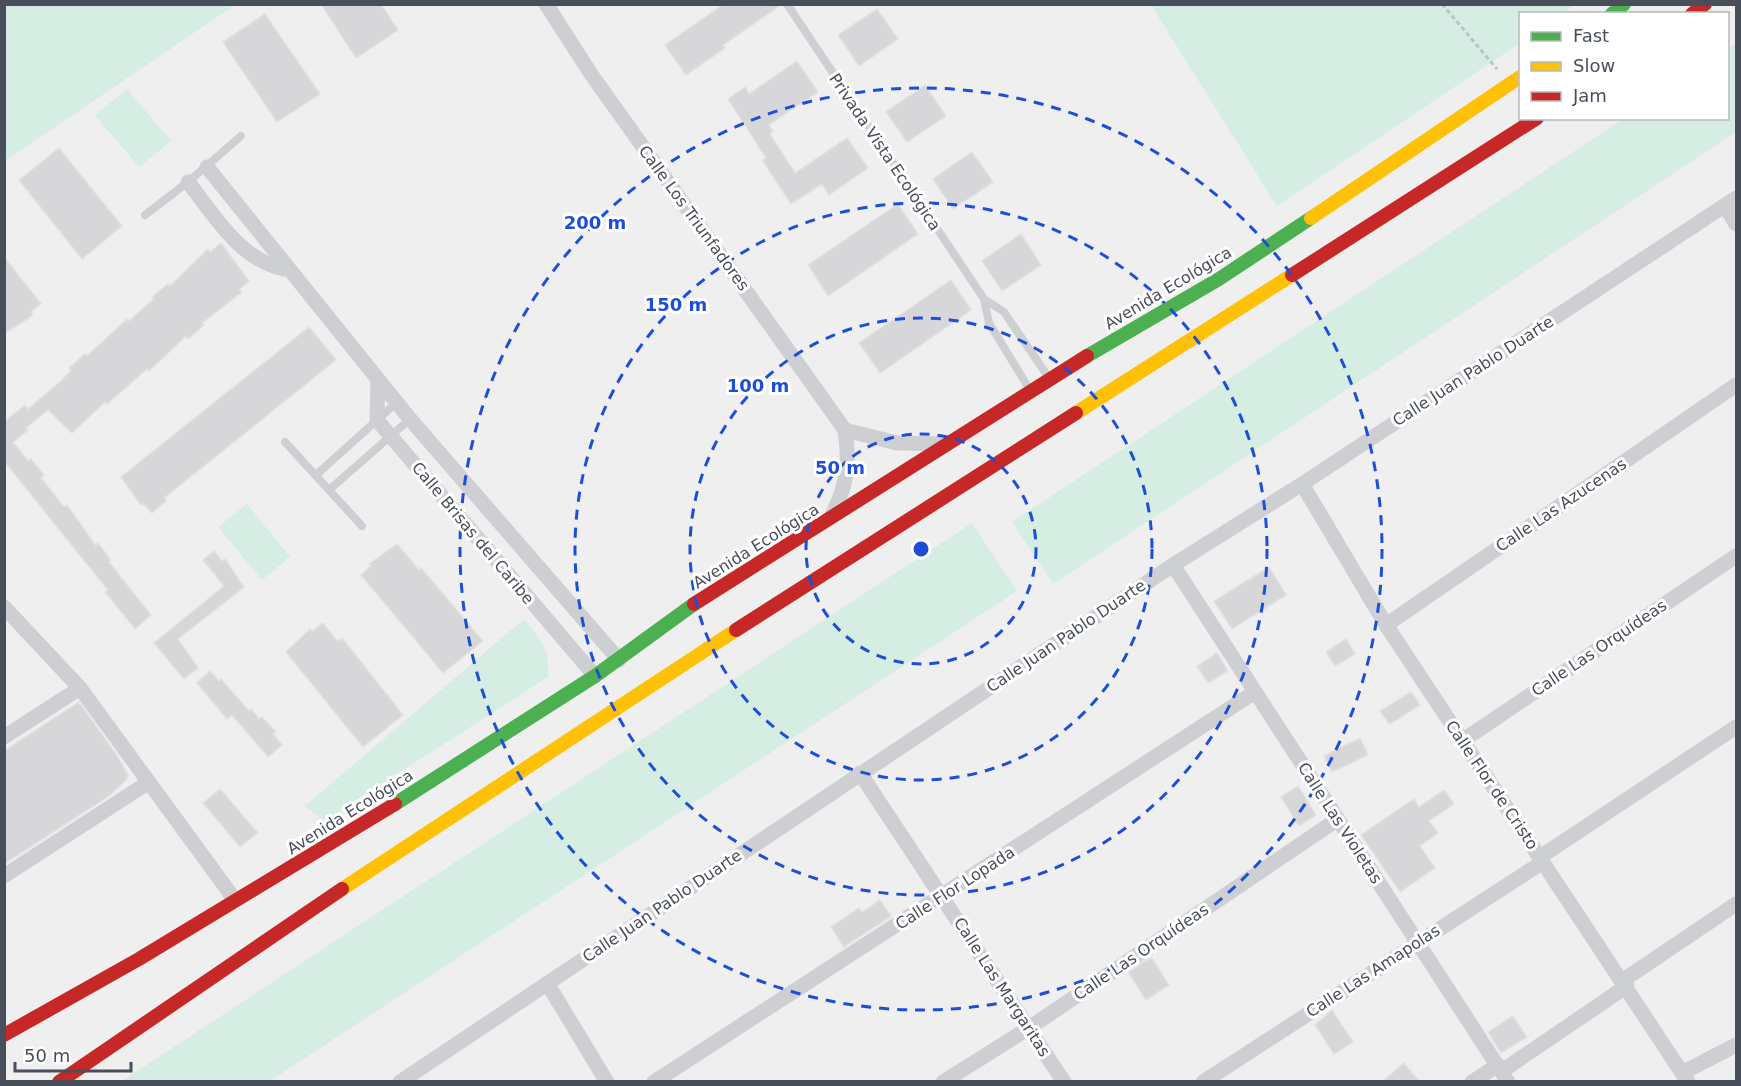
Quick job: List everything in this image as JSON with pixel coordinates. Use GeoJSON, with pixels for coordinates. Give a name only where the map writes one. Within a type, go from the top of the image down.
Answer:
{"type":"FeatureCollection","features":[{"type":"Feature","properties":{"kind":"main road","name":"Avenida Ecológica"},"geometry":{"type":"LineString","coordinates":[[4,1035],[236,900],[419,789],[619,660],[688,608],[1050,379],[1219,279],[1515,80]]}},
{"type":"Feature","properties":{"kind":"main road"},"geometry":{"type":"LineString","coordinates":[[59,1082],[257,943],[488,790],[977,474],[1238,311],[1534,120]]}},
{"type":"Feature","properties":{"kind":"street","name":"Calle Los Triunfadores"},"geometry":{"type":"LineString","coordinates":[[546,4],[591,74],[845,430],[849,454],[847,477],[840,499],[829,520]]}},
{"type":"Feature","properties":{"kind":"street","name":"Calle Brisas del Caribe"},"geometry":{"type":"LineString","coordinates":[[207,166],[396,403],[619,660]]}},
{"type":"Feature","properties":{"kind":"street"},"geometry":{"type":"LineString","coordinates":[[189,182],[238,244],[258,260],[276,268],[290,270]]}},
{"type":"Feature","properties":{"kind":"street"},"geometry":{"type":"LineString","coordinates":[[1731,202],[1737,224]]}},
{"type":"Feature","properties":{"kind":"street","name":"Calle Juan Pablo Duarte"},"geometry":{"type":"LineString","coordinates":[[400,1082],[1173,565],[1302,484],[1731,202]]}},
{"type":"Feature","properties":{"kind":"street"},"geometry":{"type":"LineString","coordinates":[[377,420],[378,380]]}},
{"type":"Feature","properties":{"kind":"street","name":"Calle Las Azucenas"},"geometry":{"type":"LineString","coordinates":[[1386,626],[1737,384]]}},
{"type":"Feature","properties":{"kind":"street","name":"Calle Brisas del Caribe"},"geometry":{"type":"LineString","coordinates":[[377,420],[595,676]]}},
{"type":"Feature","properties":{"kind":"street"},"geometry":{"type":"LineString","coordinates":[[845,430],[897,443],[949,443]]}},
{"type":"Feature","properties":{"kind":"street","name":"Calle Flor de Cristo"},"geometry":{"type":"LineString","coordinates":[[1302,484],[1386,626],[1625,983],[1685,1077]]}},
{"type":"Feature","properties":{"kind":"street","name":"Calle Las Orquídeas"},"geometry":{"type":"LineString","coordinates":[[1462,741],[1737,556]]}},
{"type":"Feature","properties":{"kind":"street","name":"Calle Las Violetas"},"geometry":{"type":"LineString","coordinates":[[1173,565],[1503,1072]]}},
{"type":"Feature","properties":{"kind":"street"},"geometry":{"type":"LineString","coordinates":[[4,607],[80,688],[236,900]]}},
{"type":"Feature","properties":{"kind":"street"},"geometry":{"type":"LineString","coordinates":[[4,737],[80,688]]}},
{"type":"Feature","properties":{"kind":"street","name":"Calle Flor Lopada"},"geometry":{"type":"LineString","coordinates":[[654,1082],[1255,692]]}},
{"type":"Feature","properties":{"kind":"street","name":"Calle Las Amapolas"},"geometry":{"type":"LineString","coordinates":[[1203,1082],[1542,860],[1737,727]]}},
{"type":"Feature","properties":{"kind":"street","name":"Calle Las Margaritas"},"geometry":{"type":"LineString","coordinates":[[860,773],[1064,1082]]}},
{"type":"Feature","properties":{"kind":"street"},"geometry":{"type":"LineString","coordinates":[[4,876],[149,782]]}},
{"type":"Feature","properties":{"kind":"street","name":"Calle Las Orquídeas"},"geometry":{"type":"LineString","coordinates":[[943,1082],[1029,1028],[1338,819]]}},
{"type":"Feature","properties":{"kind":"street"},"geometry":{"type":"LineString","coordinates":[[1472,1082],[1503,1072],[1737,904]]}},
{"type":"Feature","properties":{"kind":"street"},"geometry":{"type":"LineString","coordinates":[[548,983],[607,1082]]}},
{"type":"Feature","properties":{"kind":"street"},"geometry":{"type":"LineString","coordinates":[[1685,1077],[1737,1045]]}},
{"type":"Feature","properties":{"kind":"lane","name":"Privada Vista Ecológica"},"geometry":{"type":"LineString","coordinates":[[787,4],[984,299],[989,323],[1031,391]]}},
{"type":"Feature","properties":{"kind":"lane"},"geometry":{"type":"LineString","coordinates":[[145,215],[189,182],[241,136]]}},
{"type":"Feature","properties":{"kind":"lane","name":"Privada Vista Ecológica"},"geometry":{"type":"LineString","coordinates":[[984,299],[1004,312],[1050,379]]}},
{"type":"Feature","properties":{"kind":"lane"},"geometry":{"type":"LineString","coordinates":[[316,475],[396,403]]}},
{"type":"Feature","properties":{"kind":"lane"},"geometry":{"type":"LineString","coordinates":[[329,489],[410,419]]}},
{"type":"Feature","properties":{"kind":"lane"},"geometry":{"type":"LineString","coordinates":[[285,442],[362,526]]}},
{"type":"Feature","properties":{"kind":"path"},"geometry":{"type":"LineString","coordinates":[[1442,4],[1515,80]]}},
{"type":"Feature","properties":{"kind":"green space"},"geometry":{"type":"Polygon","coordinates":[[[5,4],[235,4],[235,5],[5,161],[5,4]]]}},
{"type":"Feature","properties":{"kind":"green space"},"geometry":{"type":"Polygon","coordinates":[[[1151,5],[1574,5],[1564,12],[1519,12],[1519,44],[1277,206],[1151,5]]]}},
{"type":"Feature","properties":{"kind":"green space"},"geometry":{"type":"Polygon","coordinates":[[[1736,43],[1736,132],[1053,584],[1012,522],[1621,120],[1729,120],[1729,48],[1736,43]]]}},
{"type":"Feature","properties":{"kind":"green space"},"geometry":{"type":"Polygon","coordinates":[[[127,89],[171,141],[139,167],[95,115],[127,89]]]}},
{"type":"Feature","properties":{"kind":"green space"},"geometry":{"type":"Polygon","coordinates":[[[247,504],[290,557],[262,580],[218,527],[247,504]]]}},
{"type":"Feature","properties":{"kind":"green space"},"geometry":{"type":"Polygon","coordinates":[[[972,523],[1017,591],[270,1081],[122,1081],[972,523]]]}},
{"type":"Feature","properties":{"kind":"green space"},"geometry":{"type":"Polygon","coordinates":[[[524,619],[546,653],[548,677],[324,821],[305,806],[524,619]]]}},
{"type":"Feature","properties":{"kind":"building"},"geometry":{"type":"Polygon","coordinates":[[[321,4],[381,4],[398,30],[356,58],[321,4]]]}},
{"type":"Feature","properties":{"kind":"building"},"geometry":{"type":"Polygon","coordinates":[[[724,4],[781,5],[723,45],[725,48],[686,75],[665,45],[724,4]]]}},
{"type":"Feature","properties":{"kind":"building"},"geometry":{"type":"Polygon","coordinates":[[[877,9],[898,39],[859,66],[838,35],[877,9]]]}},
{"type":"Feature","properties":{"kind":"building"},"geometry":{"type":"Polygon","coordinates":[[[265,14],[320,94],[277,122],[223,42],[265,14]]]}},
{"type":"Feature","properties":{"kind":"building"},"geometry":{"type":"Polygon","coordinates":[[[797,61],[818,92],[769,125],[773,131],[770,134],[795,173],[847,138],[868,168],[829,195],[822,184],[791,204],[762,160],[766,158],[728,99],[745,87],[749,94],[797,61]]]}},
{"type":"Feature","properties":{"kind":"building"},"geometry":{"type":"Polygon","coordinates":[[[925,85],[946,116],[907,142],[886,112],[925,85]]]}},
{"type":"Feature","properties":{"kind":"building"},"geometry":{"type":"Polygon","coordinates":[[[59,148],[122,226],[82,259],[19,180],[59,148]]]}},
{"type":"Feature","properties":{"kind":"building"},"geometry":{"type":"Polygon","coordinates":[[[972,152],[993,182],[953,209],[933,179],[972,152]]]}},
{"type":"Feature","properties":{"kind":"building"},"geometry":{"type":"Polygon","coordinates":[[[898,204],[918,234],[828,296],[808,265],[898,204]]]}},
{"type":"Feature","properties":{"kind":"building"},"geometry":{"type":"Polygon","coordinates":[[[1021,234],[1041,265],[1002,291],[982,261],[1021,234]]]}},
{"type":"Feature","properties":{"kind":"building"},"geometry":{"type":"Polygon","coordinates":[[[221,243],[249,281],[239,290],[242,292],[202,323],[204,325],[188,339],[186,336],[149,371],[147,369],[107,404],[105,402],[72,433],[48,410],[13,442],[28,461],[31,459],[44,475],[41,478],[64,507],[67,505],[96,546],[98,543],[111,560],[109,562],[151,615],[135,629],[105,592],[108,590],[4,461],[4,422],[25,405],[28,409],[62,380],[71,370],[69,368],[85,354],[87,356],[127,319],[129,321],[168,284],[170,286],[208,249],[210,252],[221,243]]]}},
{"type":"Feature","properties":{"kind":"building"},"geometry":{"type":"Polygon","coordinates":[[[4,257],[41,304],[31,312],[33,315],[4,334],[4,257]]]}},
{"type":"Feature","properties":{"kind":"building"},"geometry":{"type":"Polygon","coordinates":[[[951,280],[971,310],[880,373],[859,343],[951,280]]]}},
{"type":"Feature","properties":{"kind":"building"},"geometry":{"type":"Polygon","coordinates":[[[309,327],[336,360],[164,498],[166,501],[152,513],[143,503],[141,505],[121,477],[309,327]]]}},
{"type":"Feature","properties":{"kind":"building"},"geometry":{"type":"Polygon","coordinates":[[[397,544],[419,570],[421,568],[483,641],[443,673],[361,575],[371,566],[369,564],[397,544]]]}},
{"type":"Feature","properties":{"kind":"building"},"geometry":{"type":"Polygon","coordinates":[[[214,551],[222,561],[225,559],[244,587],[178,639],[198,668],[184,679],[154,643],[224,586],[203,560],[214,551]]]}},
{"type":"Feature","properties":{"kind":"building"},"geometry":{"type":"Polygon","coordinates":[[[1269,567],[1286,595],[1232,629],[1214,601],[1269,567]]]}},
{"type":"Feature","properties":{"kind":"building"},"geometry":{"type":"Polygon","coordinates":[[[323,623],[337,641],[342,638],[403,715],[363,747],[286,652],[310,629],[312,631],[323,623]]]}},
{"type":"Feature","properties":{"kind":"building"},"geometry":{"type":"Polygon","coordinates":[[[1346,639],[1355,654],[1335,666],[1326,652],[1346,639]]]}},
{"type":"Feature","properties":{"kind":"building"},"geometry":{"type":"Polygon","coordinates":[[[1217,653],[1228,671],[1208,683],[1197,666],[1217,653]]]}},
{"type":"Feature","properties":{"kind":"building"},"geometry":{"type":"Polygon","coordinates":[[[210,671],[219,681],[221,679],[249,711],[251,709],[259,719],[262,717],[276,732],[273,734],[282,745],[268,757],[232,715],[227,719],[197,683],[210,671]]]}},
{"type":"Feature","properties":{"kind":"building"},"geometry":{"type":"Polygon","coordinates":[[[1411,692],[1420,705],[1390,724],[1380,711],[1411,692]]]}},
{"type":"Feature","properties":{"kind":"building"},"geometry":{"type":"Polygon","coordinates":[[[79,702],[118,757],[128,775],[126,780],[109,796],[4,864],[4,751],[79,702]]]}},
{"type":"Feature","properties":{"kind":"building"},"geometry":{"type":"Polygon","coordinates":[[[1360,738],[1368,755],[1332,772],[1324,756],[1360,738]]]}},
{"type":"Feature","properties":{"kind":"building"},"geometry":{"type":"Polygon","coordinates":[[[1298,786],[1316,815],[1299,826],[1281,797],[1298,786]]]}},
{"type":"Feature","properties":{"kind":"building"},"geometry":{"type":"Polygon","coordinates":[[[220,789],[258,833],[240,847],[203,803],[220,789]]]}},
{"type":"Feature","properties":{"kind":"building"},"geometry":{"type":"Polygon","coordinates":[[[1444,790],[1454,804],[1429,821],[1438,833],[1420,846],[1435,868],[1400,892],[1361,835],[1414,799],[1419,807],[1444,790]]]}},
{"type":"Feature","properties":{"kind":"building"},"geometry":{"type":"Polygon","coordinates":[[[880,900],[891,916],[844,947],[831,927],[859,908],[862,912],[880,900]]]}},
{"type":"Feature","properties":{"kind":"building"},"geometry":{"type":"Polygon","coordinates":[[[1151,957],[1169,985],[1146,1000],[1128,972],[1151,957]]]}},
{"type":"Feature","properties":{"kind":"building"},"geometry":{"type":"Polygon","coordinates":[[[1332,1010],[1353,1042],[1334,1054],[1315,1025],[1332,1010]]]}},
{"type":"Feature","properties":{"kind":"building"},"geometry":{"type":"Polygon","coordinates":[[[1513,1016],[1527,1037],[1501,1053],[1488,1032],[1513,1016]]]}},
{"type":"Feature","properties":{"kind":"building"},"geometry":{"type":"Polygon","coordinates":[[[1404,1063],[1420,1082],[1382,1082],[1404,1063]]]}},
{"type":"Feature","properties":{"kind":"traffic: fast"},"geometry":{"type":"LineString","coordinates":[[1614,12],[1624,4]]}},
{"type":"Feature","properties":{"kind":"traffic: fast"},"geometry":{"type":"LineString","coordinates":[[1087,356],[1219,279],[1311,218]]}},
{"type":"Feature","properties":{"kind":"traffic: fast"},"geometry":{"type":"LineString","coordinates":[[395,804],[595,676],[694,604]]}},
{"type":"Feature","properties":{"kind":"traffic: slow"},"geometry":{"type":"LineString","coordinates":[[1311,218],[1519,78]]}},
{"type":"Feature","properties":{"kind":"traffic: slow"},"geometry":{"type":"LineString","coordinates":[[1076,413],[1292,275]]}},
{"type":"Feature","properties":{"kind":"traffic: slow"},"geometry":{"type":"LineString","coordinates":[[342,889],[736,630]]}},
{"type":"Feature","properties":{"kind":"traffic: jam"},"geometry":{"type":"LineString","coordinates":[[1695,12],[1705,4]]}},
{"type":"Feature","properties":{"kind":"traffic: jam"},"geometry":{"type":"LineString","coordinates":[[1292,275],[1534,120]]}},
{"type":"Feature","properties":{"kind":"traffic: jam"},"geometry":{"type":"LineString","coordinates":[[694,604],[1087,356]]}},
{"type":"Feature","properties":{"kind":"traffic: jam"},"geometry":{"type":"LineString","coordinates":[[736,630],[1076,413]]}},
{"type":"Feature","properties":{"kind":"traffic: jam"},"geometry":{"type":"LineString","coordinates":[[4,1035],[139,959],[395,804]]}},
{"type":"Feature","properties":{"kind":"traffic: jam"},"geometry":{"type":"LineString","coordinates":[[59,1082],[342,889]]}}]}
